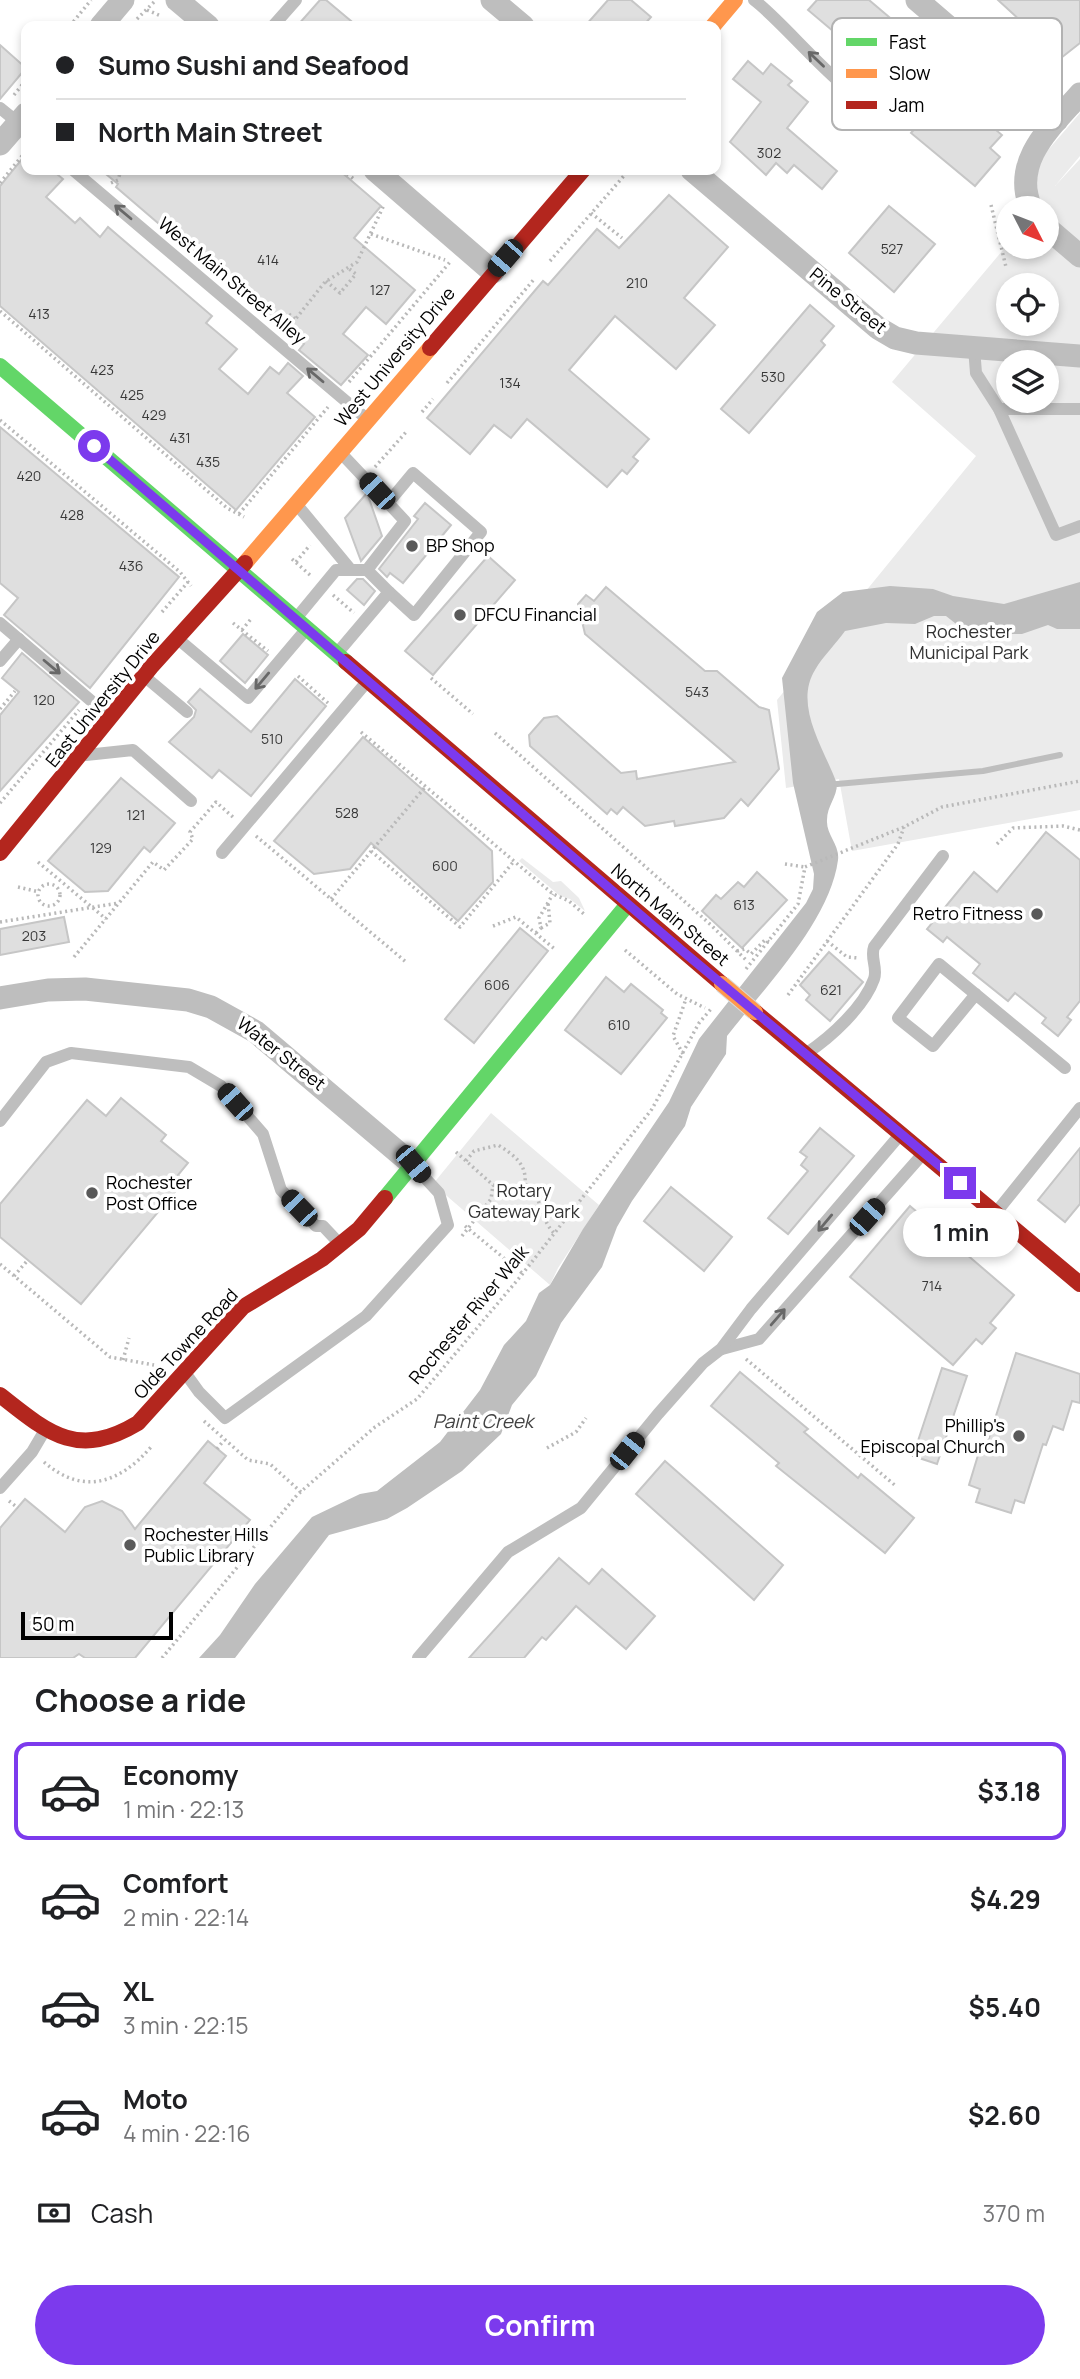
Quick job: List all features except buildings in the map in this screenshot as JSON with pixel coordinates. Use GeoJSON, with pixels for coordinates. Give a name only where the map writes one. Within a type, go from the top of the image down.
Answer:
{"type":"FeatureCollection","features":[{"type":"Feature","properties":{"kind":"main road"},"geometry":{"type":"LineString","coordinates":[[717,21],[735,0]]}},
{"type":"Feature","properties":{"kind":"main road","name":"West University Drive"},"geometry":{"type":"LineString","coordinates":[[239,571],[579,175]]}},
{"type":"Feature","properties":{"kind":"main road","name":"North Main Street"},"geometry":{"type":"LineString","coordinates":[[0,366],[722,984],[1080,1284]]}},
{"type":"Feature","properties":{"kind":"main road","name":"East University Drive"},"geometry":{"type":"LineString","coordinates":[[1,849],[112,719],[144,676],[239,571]]}},
{"type":"Feature","properties":{"kind":"main road","name":"Olde Towne Road"},"geometry":{"type":"LineString","coordinates":[[0,1395],[45,1430],[78,1443],[97,1444],[118,1438],[138,1423],[243,1307],[341,1245],[375,1211],[628,904]]}},
{"type":"Feature","properties":{"kind":"street"},"geometry":{"type":"LineString","coordinates":[[105,21],[123,0]]}},
{"type":"Feature","properties":{"kind":"street"},"geometry":{"type":"LineString","coordinates":[[177,0],[202,21]]}},
{"type":"Feature","properties":{"kind":"street"},"geometry":{"type":"LineString","coordinates":[[492,0],[517,21]]}},
{"type":"Feature","properties":{"kind":"street"},"geometry":{"type":"LineString","coordinates":[[917,0],[938,18]]}},
{"type":"Feature","properties":{"kind":"street"},"geometry":{"type":"LineString","coordinates":[[1062,114],[1080,94]]}},
{"type":"Feature","properties":{"kind":"street"},"geometry":{"type":"LineString","coordinates":[[0,144],[16,115]]}},
{"type":"Feature","properties":{"kind":"street"},"geometry":{"type":"LineString","coordinates":[[1028,196],[1024,180],[1026,165],[1050,130]]}},
{"type":"Feature","properties":{"kind":"street"},"geometry":{"type":"LineString","coordinates":[[381,175],[493,272]]}},
{"type":"Feature","properties":{"kind":"street","name":"Pine Street"},"geometry":{"type":"LineString","coordinates":[[698,175],[877,328],[895,338],[916,343],[1080,356]]}},
{"type":"Feature","properties":{"kind":"street"},"geometry":{"type":"LineString","coordinates":[[1059,238],[1080,256]]}},
{"type":"Feature","properties":{"kind":"street","name":"Water Street"},"geometry":{"type":"LineString","coordinates":[[0,998],[48,990],[85,989],[188,1000],[211,1007],[256,1032],[413,1164]]}},
{"type":"Feature","properties":{"kind":"lane"},"geometry":{"type":"LineString","coordinates":[[277,21],[296,0]]}},
{"type":"Feature","properties":{"kind":"lane"},"geometry":{"type":"LineString","coordinates":[[754,0],[832,73]]}},
{"type":"Feature","properties":{"kind":"lane","name":"West Main Street Alley"},"geometry":{"type":"LineString","coordinates":[[79,175],[367,420]]}},
{"type":"Feature","properties":{"kind":"lane"},"geometry":{"type":"LineString","coordinates":[[974,348],[976,373],[996,405]]}},
{"type":"Feature","properties":{"kind":"lane"},"geometry":{"type":"LineString","coordinates":[[1059,409],[1080,409]]}},
{"type":"Feature","properties":{"kind":"lane"},"geometry":{"type":"LineString","coordinates":[[1000,413],[1056,535],[1080,526]]}},
{"type":"Feature","properties":{"kind":"lane"},"geometry":{"type":"LineString","coordinates":[[340,452],[405,521],[367,570]]}},
{"type":"Feature","properties":{"kind":"lane"},"geometry":{"type":"LineString","coordinates":[[177,639],[248,698],[336,570],[367,570],[414,615],[481,532],[413,473],[388,503]]}},
{"type":"Feature","properties":{"kind":"lane"},"geometry":{"type":"LineString","coordinates":[[296,503],[351,570]]}},
{"type":"Feature","properties":{"kind":"lane"},"geometry":{"type":"LineString","coordinates":[[336,654],[389,592]]}},
{"type":"Feature","properties":{"kind":"lane"},"geometry":{"type":"LineString","coordinates":[[0,623],[112,719]]}},
{"type":"Feature","properties":{"kind":"lane"},"geometry":{"type":"LineString","coordinates":[[0,661],[19,639]]}},
{"type":"Feature","properties":{"kind":"lane"},"geometry":{"type":"LineString","coordinates":[[144,676],[187,712]]}},
{"type":"Feature","properties":{"kind":"lane"},"geometry":{"type":"LineString","coordinates":[[222,853],[368,682]]}},
{"type":"Feature","properties":{"kind":"lane"},"geometry":{"type":"LineString","coordinates":[[82,755],[133,750],[191,801]]}},
{"type":"Feature","properties":{"kind":"lane"},"geometry":{"type":"LineString","coordinates":[[807,1053],[833,1035],[870,988],[876,974],[871,954],[943,856]]}},
{"type":"Feature","properties":{"kind":"lane"},"geometry":{"type":"LineString","coordinates":[[976,994],[933,1046],[898,1018],[939,964],[976,994],[1065,1068]]}},
{"type":"Feature","properties":{"kind":"lane"},"geometry":{"type":"LineString","coordinates":[[0,1121],[46,1062],[71,1054],[189,1067],[221,1086],[264,1134],[281,1190],[316,1226],[323,1226],[341,1245]]}},
{"type":"Feature","properties":{"kind":"lane"},"geometry":{"type":"LineString","coordinates":[[996,1213],[1080,1108]]}},
{"type":"Feature","properties":{"kind":"lane"},"geometry":{"type":"LineString","coordinates":[[418,1658],[508,1552],[581,1508],[658,1414],[703,1363],[721,1349],[751,1309],[901,1133]]}},
{"type":"Feature","properties":{"kind":"lane"},"geometry":{"type":"LineString","coordinates":[[721,1349],[759,1339],[925,1153]]}},
{"type":"Feature","properties":{"kind":"lane"},"geometry":{"type":"LineString","coordinates":[[184,1372],[199,1392],[225,1418],[366,1316],[448,1225],[439,1193],[413,1164]]}},
{"type":"Feature","properties":{"kind":"lane"},"geometry":{"type":"LineString","coordinates":[[0,1488],[32,1452],[45,1430]]}},
{"type":"Feature","properties":{"kind":"path"},"geometry":{"type":"LineString","coordinates":[[74,21],[91,0]]}},
{"type":"Feature","properties":{"kind":"path"},"geometry":{"type":"LineString","coordinates":[[134,21],[156,0]]}},
{"type":"Feature","properties":{"kind":"path"},"geometry":{"type":"LineString","coordinates":[[16,115],[21,98]]}},
{"type":"Feature","properties":{"kind":"path"},"geometry":{"type":"LineString","coordinates":[[0,183],[21,157]]}},
{"type":"Feature","properties":{"kind":"path"},"geometry":{"type":"LineString","coordinates":[[106,182],[118,180],[120,175]]}},
{"type":"Feature","properties":{"kind":"path"},"geometry":{"type":"LineString","coordinates":[[550,261],[625,175]]}},
{"type":"Feature","properties":{"kind":"path"},"geometry":{"type":"LineString","coordinates":[[284,334],[326,281],[357,262],[384,205]]}},
{"type":"Feature","properties":{"kind":"path"},"geometry":{"type":"LineString","coordinates":[[991,205],[1006,267]]}},
{"type":"Feature","properties":{"kind":"path"},"geometry":{"type":"LineString","coordinates":[[591,213],[622,238]]}},
{"type":"Feature","properties":{"kind":"path"},"geometry":{"type":"LineString","coordinates":[[371,234],[450,262]]}},
{"type":"Feature","properties":{"kind":"path"},"geometry":{"type":"LineString","coordinates":[[239,514],[456,256]]}},
{"type":"Feature","properties":{"kind":"path"},"geometry":{"type":"LineString","coordinates":[[326,281],[340,293],[356,274],[348,268]]}},
{"type":"Feature","properties":{"kind":"path"},"geometry":{"type":"LineString","coordinates":[[447,383],[535,278]]}},
{"type":"Feature","properties":{"kind":"path"},"geometry":{"type":"LineString","coordinates":[[0,311],[231,510],[244,517]]}},
{"type":"Feature","properties":{"kind":"path"},"geometry":{"type":"LineString","coordinates":[[289,314],[296,320]]}},
{"type":"Feature","properties":{"kind":"path"},"geometry":{"type":"LineString","coordinates":[[422,412],[433,399]]}},
{"type":"Feature","properties":{"kind":"path"},"geometry":{"type":"LineString","coordinates":[[0,420],[183,576],[195,590]]}},
{"type":"Feature","properties":{"kind":"path"},"geometry":{"type":"LineString","coordinates":[[374,469],[407,431]]}},
{"type":"Feature","properties":{"kind":"path"},"geometry":{"type":"LineString","coordinates":[[225,520],[231,510]]}},
{"type":"Feature","properties":{"kind":"path"},"geometry":{"type":"LineString","coordinates":[[311,544],[295,563],[314,579]]}},
{"type":"Feature","properties":{"kind":"path"},"geometry":{"type":"LineString","coordinates":[[183,576],[188,571]]}},
{"type":"Feature","properties":{"kind":"path"},"geometry":{"type":"LineString","coordinates":[[332,594],[358,616]]}},
{"type":"Feature","properties":{"kind":"path"},"geometry":{"type":"LineString","coordinates":[[242,630],[253,617]]}},
{"type":"Feature","properties":{"kind":"path"},"geometry":{"type":"LineString","coordinates":[[233,623],[270,652]]}},
{"type":"Feature","properties":{"kind":"path"},"geometry":{"type":"LineString","coordinates":[[298,677],[328,703]]}},
{"type":"Feature","properties":{"kind":"path"},"geometry":{"type":"LineString","coordinates":[[431,678],[473,714]]}},
{"type":"Feature","properties":{"kind":"path"},"geometry":{"type":"LineString","coordinates":[[0,709],[15,691]]}},
{"type":"Feature","properties":{"kind":"path"},"geometry":{"type":"LineString","coordinates":[[0,803],[82,706]]}},
{"type":"Feature","properties":{"kind":"path"},"geometry":{"type":"LineString","coordinates":[[361,732],[521,867]]}},
{"type":"Feature","properties":{"kind":"path"},"geometry":{"type":"LineString","coordinates":[[495,733],[711,925],[746,960]]}},
{"type":"Feature","properties":{"kind":"path"},"geometry":{"type":"LineString","coordinates":[[785,864],[805,867],[904,827],[942,807],[1080,781]]}},
{"type":"Feature","properties":{"kind":"path"},"geometry":{"type":"LineString","coordinates":[[331,899],[426,786]]}},
{"type":"Feature","properties":{"kind":"path"},"geometry":{"type":"LineString","coordinates":[[74,957],[153,862],[164,870],[193,839],[190,832],[216,802],[406,962]]}},
{"type":"Feature","properties":{"kind":"path"},"geometry":{"type":"LineString","coordinates":[[997,844],[1013,828],[1063,826],[1080,830]]}},
{"type":"Feature","properties":{"kind":"path"},"geometry":{"type":"LineString","coordinates":[[788,995],[898,844],[904,827]]}},
{"type":"Feature","properties":{"kind":"path"},"geometry":{"type":"LineString","coordinates":[[371,850],[460,927],[514,861]]}},
{"type":"Feature","properties":{"kind":"path"},"geometry":{"type":"LineString","coordinates":[[38,862],[106,919]]}},
{"type":"Feature","properties":{"kind":"path"},"geometry":{"type":"LineString","coordinates":[[743,972],[798,904],[805,867]]}},
{"type":"Feature","properties":{"kind":"path"},"geometry":{"type":"LineString","coordinates":[[57,886],[61,881]]}},
{"type":"Feature","properties":{"kind":"path"},"geometry":{"type":"LineString","coordinates":[[39,892],[47,884],[57,886]]}},
{"type":"Feature","properties":{"kind":"path"},"geometry":{"type":"LineString","coordinates":[[51,906],[60,897],[57,886]]}},
{"type":"Feature","properties":{"kind":"path"},"geometry":{"type":"LineString","coordinates":[[18,887],[39,892]]}},
{"type":"Feature","properties":{"kind":"path"},"geometry":{"type":"LineString","coordinates":[[39,892],[40,901],[51,906]]}},
{"type":"Feature","properties":{"kind":"path"},"geometry":{"type":"LineString","coordinates":[[541,928],[539,918],[553,894]]}},
{"type":"Feature","properties":{"kind":"path"},"geometry":{"type":"LineString","coordinates":[[0,922],[119,903]]}},
{"type":"Feature","properties":{"kind":"path"},"geometry":{"type":"LineString","coordinates":[[536,933],[550,923],[548,903]]}},
{"type":"Feature","properties":{"kind":"path"},"geometry":{"type":"LineString","coordinates":[[51,906],[53,914]]}},
{"type":"Feature","properties":{"kind":"path"},"geometry":{"type":"LineString","coordinates":[[493,926],[516,917],[556,950]]}},
{"type":"Feature","properties":{"kind":"path"},"geometry":{"type":"LineString","coordinates":[[737,952],[745,949],[751,954],[765,940],[769,942]]}},
{"type":"Feature","properties":{"kind":"path"},"geometry":{"type":"LineString","coordinates":[[827,941],[847,957],[856,959],[871,954]]}},
{"type":"Feature","properties":{"kind":"path"},"geometry":{"type":"LineString","coordinates":[[683,1054],[673,1036],[686,999]]}},
{"type":"Feature","properties":{"kind":"path","name":"Rochester River Walk"},"geometry":{"type":"LineString","coordinates":[[162,1658],[302,1492],[375,1427],[417,1399],[522,1273],[652,1109],[699,1023],[717,1002]]}},
{"type":"Feature","properties":{"kind":"path"},"geometry":{"type":"LineString","coordinates":[[466,1161],[474,1151],[498,1145],[521,1163],[526,1174],[525,1184]]}},
{"type":"Feature","properties":{"kind":"path"},"geometry":{"type":"LineString","coordinates":[[456,1152],[493,1185],[506,1188],[525,1184],[536,1192],[545,1224],[554,1233]]}},
{"type":"Feature","properties":{"kind":"path"},"geometry":{"type":"LineString","coordinates":[[460,1238],[491,1199],[493,1185]]}},
{"type":"Feature","properties":{"kind":"path"},"geometry":{"type":"LineString","coordinates":[[464,1225],[522,1273]]}},
{"type":"Feature","properties":{"kind":"path"},"geometry":{"type":"LineString","coordinates":[[15,1276],[27,1261]]}},
{"type":"Feature","properties":{"kind":"path"},"geometry":{"type":"LineString","coordinates":[[0,1264],[110,1357],[159,1366]]}},
{"type":"Feature","properties":{"kind":"path"},"geometry":{"type":"LineString","coordinates":[[123,1360],[129,1338]]}},
{"type":"Feature","properties":{"kind":"path"},"geometry":{"type":"LineString","coordinates":[[743,1356],[897,1487]]}},
{"type":"Feature","properties":{"kind":"path"},"geometry":{"type":"LineString","coordinates":[[202,1415],[206,1425],[248,1460],[270,1464],[302,1492]]}},
{"type":"Feature","properties":{"kind":"path"},"geometry":{"type":"LineString","coordinates":[[547,1448],[576,1432],[586,1418]]}},
{"type":"Feature","properties":{"kind":"path"},"geometry":{"type":"LineString","coordinates":[[42,1460],[55,1472],[80,1482],[110,1479],[135,1467],[159,1438]]}},
{"type":"Feature","properties":{"kind":"path"},"geometry":{"type":"LineString","coordinates":[[217,1449],[224,1440]]}},
{"type":"Feature","properties":{"kind":"green space","name":"Rochester Municipal Park"},"geometry":{"type":"Polygon","coordinates":[[[1080,113],[1080,156],[1055,186],[1080,159],[1080,810],[852,851],[839,779],[786,788],[777,700],[976,456],[892,382],[996,258],[1059,259],[1059,196],[1038,196],[1036,164],[1080,113]]]}},
{"type":"Feature","properties":{"kind":"green space"},"geometry":{"type":"Polygon","coordinates":[[[522,858],[553,882],[561,881],[579,898],[585,911],[570,899],[560,896],[519,861],[522,858]]]}},
{"type":"Feature","properties":{"kind":"green space","name":"Rotary Gateway Park"},"geometry":{"type":"Polygon","coordinates":[[[491,1113],[599,1205],[550,1285],[433,1184],[491,1113]]]}},
{"type":"Feature","properties":{"kind":"water","name":"Paint Creek"},"geometry":{"type":"Polygon","coordinates":[[[1080,582],[1080,629],[1057,629],[1048,625],[1022,634],[994,634],[965,631],[946,616],[934,616],[915,624],[886,623],[845,631],[815,670],[807,698],[813,728],[837,784],[827,825],[838,860],[823,906],[794,953],[727,1036],[726,1054],[691,1107],[685,1126],[632,1201],[617,1227],[602,1267],[561,1323],[536,1376],[512,1405],[501,1434],[462,1471],[407,1508],[387,1519],[329,1535],[235,1658],[199,1658],[220,1635],[255,1584],[312,1517],[360,1494],[377,1491],[440,1442],[480,1390],[504,1345],[526,1321],[539,1293],[550,1285],[583,1229],[669,1102],[699,1039],[806,903],[813,889],[814,874],[793,783],[782,678],[817,612],[843,592],[890,586],[933,589],[953,596],[1004,604],[1080,582]]]}},
{"type":"Feature","properties":{"kind":"waterway"},"geometry":{"type":"LineString","coordinates":[[837,784],[983,771],[1060,755]]}},
{"type":"Feature","properties":{"kind":"traffic: fast"},"geometry":{"type":"LineString","coordinates":[[0,366],[346,662]]}},
{"type":"Feature","properties":{"kind":"traffic: fast"},"geometry":{"type":"LineString","coordinates":[[385,1198],[628,904]]}},
{"type":"Feature","properties":{"kind":"traffic: slow"},"geometry":{"type":"LineString","coordinates":[[717,21],[735,0]]}},
{"type":"Feature","properties":{"kind":"traffic: slow"},"geometry":{"type":"LineString","coordinates":[[245,563],[430,348]]}},
{"type":"Feature","properties":{"kind":"traffic: slow"},"geometry":{"type":"LineString","coordinates":[[722,984],[755,1012]]}},
{"type":"Feature","properties":{"kind":"traffic: jam"},"geometry":{"type":"LineString","coordinates":[[430,348],[579,175]]}},
{"type":"Feature","properties":{"kind":"traffic: jam"},"geometry":{"type":"LineString","coordinates":[[0,853],[151,667],[245,563]]}},
{"type":"Feature","properties":{"kind":"traffic: jam"},"geometry":{"type":"LineString","coordinates":[[346,662],[722,984]]}},
{"type":"Feature","properties":{"kind":"traffic: jam"},"geometry":{"type":"LineString","coordinates":[[755,1012],[1080,1284]]}},
{"type":"Feature","properties":{"kind":"traffic: jam"},"geometry":{"type":"LineString","coordinates":[[0,1395],[34,1421],[65,1437],[81,1440],[117,1434],[138,1423],[243,1307],[322,1259],[359,1229],[385,1198]]}},
{"type":"Feature","properties":{"kind":"place","name":"BP Shop"},"geometry":{"type":"Point","coordinates":[412,546]}},
{"type":"Feature","properties":{"kind":"place","name":"DFCU Financial"},"geometry":{"type":"Point","coordinates":[460,615]}},
{"type":"Feature","properties":{"kind":"place","name":"Retro Fitness"},"geometry":{"type":"Point","coordinates":[1037,914]}},
{"type":"Feature","properties":{"kind":"place","name":"Rochester Post Office"},"geometry":{"type":"Point","coordinates":[92,1193]}},
{"type":"Feature","properties":{"kind":"place","name":"Phillip's Episcopal Church"},"geometry":{"type":"Point","coordinates":[1019,1436]}},
{"type":"Feature","properties":{"kind":"place","name":"Rochester Hills Public Library"},"geometry":{"type":"Point","coordinates":[130,1545]}},
{"type":"Feature","properties":{"kind":"route"},"geometry":{"type":"LineString","coordinates":[[94,446],[686,954],[960,1183]]}}]}
